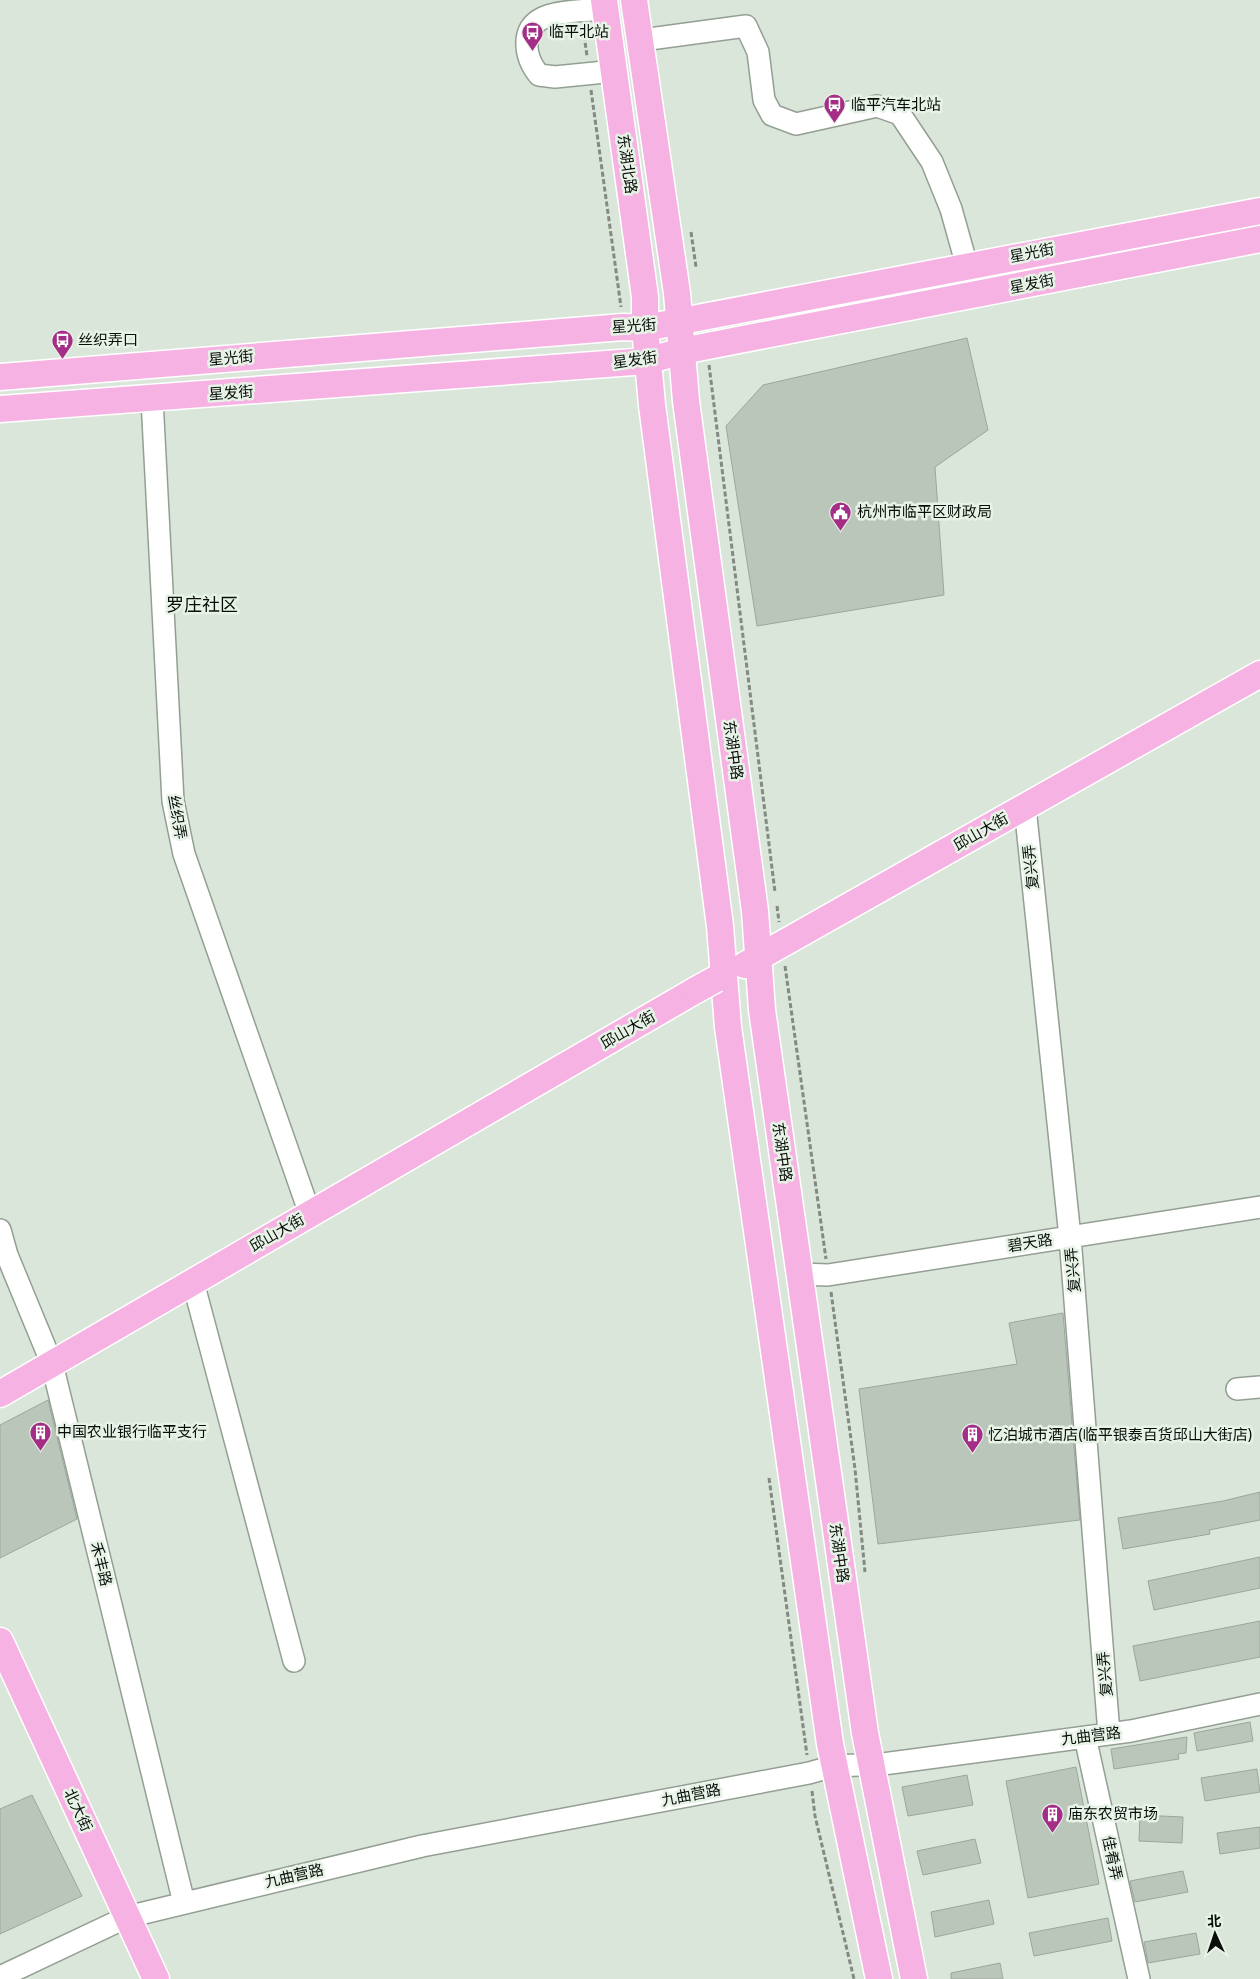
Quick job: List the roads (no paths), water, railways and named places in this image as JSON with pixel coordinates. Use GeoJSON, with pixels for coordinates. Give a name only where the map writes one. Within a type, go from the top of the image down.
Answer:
{"type":"FeatureCollection","features":[{"type":"Feature","properties":{"kind":"main road"},"geometry":{"type":"LineString","coordinates":[[634,0],[642,40],[680,321]]}},
{"type":"Feature","properties":{"kind":"main road","name":"东湖北路"},"geometry":{"type":"LineString","coordinates":[[605,4],[645,298],[645,328]]}},
{"type":"Feature","properties":{"kind":"main road","name":"星光街"},"geometry":{"type":"LineString","coordinates":[[0,377],[624,326],[645,328],[1260,211]]}},
{"type":"Feature","properties":{"kind":"main road","name":"星发街"},"geometry":{"type":"LineString","coordinates":[[0,409],[647,361],[694,349],[1260,239]]}},
{"type":"Feature","properties":{"kind":"main road","name":"东湖中路"},"geometry":{"type":"LineString","coordinates":[[680,321],[694,349],[686,401],[755,911],[762,1010],[799,1274],[870,1764],[914,1979]]}},
{"type":"Feature","properties":{"kind":"main road"},"geometry":{"type":"LineString","coordinates":[[645,328],[647,361],[720,926],[712,981],[728,1027],[834,1766],[879,1979]]}},
{"type":"Feature","properties":{"kind":"main road","name":"邱山大街"},"geometry":{"type":"LineString","coordinates":[[0,1394],[712,981],[783,945],[1260,674]]}},
{"type":"Feature","properties":{"kind":"main road","name":"北大街"},"geometry":{"type":"LineString","coordinates":[[0,1641],[156,1979]]}},
{"type":"Feature","properties":{"kind":"street"},"geometry":{"type":"LineString","coordinates":[[605,4],[546,15],[534,21],[528,33],[526,49],[531,65],[539,75],[555,77],[615,71]]}},
{"type":"Feature","properties":{"kind":"street"},"geometry":{"type":"LineString","coordinates":[[642,40],[746,26],[758,52],[764,100],[772,116],[796,124],[877,106],[900,114],[932,162],[951,209],[967,266]]}},
{"type":"Feature","properties":{"kind":"street","name":"丝织弄"},"geometry":{"type":"LineString","coordinates":[[152,398],[173,801],[187,862],[310,1214]]}},
{"type":"Feature","properties":{"kind":"street","name":"复兴弄"},"geometry":{"type":"LineString","coordinates":[[1025,807],[1070,1237],[1110,1734]]}},
{"type":"Feature","properties":{"kind":"street","name":"碧天路"},"geometry":{"type":"LineString","coordinates":[[799,1274],[828,1275],[1260,1207]]}},
{"type":"Feature","properties":{"kind":"street","name":"禾丰路"},"geometry":{"type":"LineString","coordinates":[[0,1230],[7,1255],[52,1364],[184,1903]]}},
{"type":"Feature","properties":{"kind":"street"},"geometry":{"type":"LineString","coordinates":[[193,1282],[294,1661]]}},
{"type":"Feature","properties":{"kind":"street"},"geometry":{"type":"LineString","coordinates":[[1237,1389],[1260,1387]]}},
{"type":"Feature","properties":{"kind":"street","name":"九曲营路"},"geometry":{"type":"LineString","coordinates":[[0,1977],[127,1916],[422,1846],[800,1775],[834,1766],[870,1764],[1110,1734],[1260,1704]]}},
{"type":"Feature","properties":{"kind":"street","name":"佳肴弄"},"geometry":{"type":"LineString","coordinates":[[1086,1737],[1139,1979]]}},
{"type":"Feature","properties":{"kind":"place","name":"临平北站"},"geometry":{"type":"Point","coordinates":[533,51]}},
{"type":"Feature","properties":{"kind":"place","name":"临平汽车北站"},"geometry":{"type":"Point","coordinates":[835,124]}},
{"type":"Feature","properties":{"kind":"place","name":"丝织弄口"},"geometry":{"type":"Point","coordinates":[62,359]}},
{"type":"Feature","properties":{"kind":"place","name":"杭州市临平区财政局"},"geometry":{"type":"Point","coordinates":[841,531]}},
{"type":"Feature","properties":{"kind":"place","name":"中国农业银行临平支行"},"geometry":{"type":"Point","coordinates":[41,1451]}},
{"type":"Feature","properties":{"kind":"place","name":"忆泊城市酒店(临平银泰百货邱山大街店)"},"geometry":{"type":"Point","coordinates":[972,1454]}},
{"type":"Feature","properties":{"kind":"place","name":"庙东农贸市场"},"geometry":{"type":"Point","coordinates":[1052,1833]}},
{"type":"Feature","properties":{"kind":"district","name":"罗庄社区"},"geometry":{"type":"Point","coordinates":[202,605]}}]}
